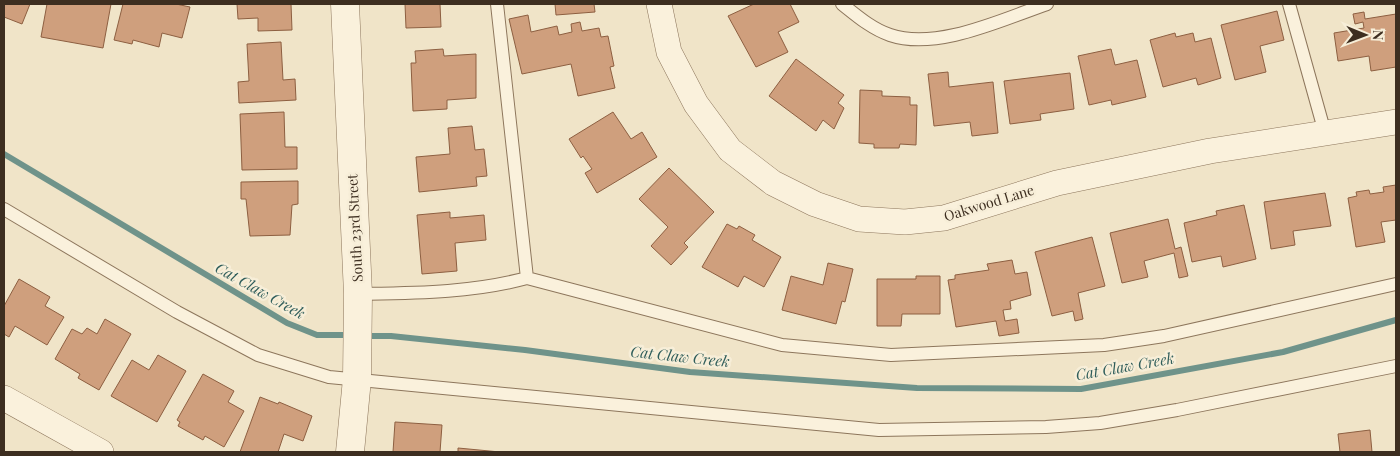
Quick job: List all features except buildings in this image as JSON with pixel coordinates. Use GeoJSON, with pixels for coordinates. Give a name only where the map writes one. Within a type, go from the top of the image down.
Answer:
{"type":"FeatureCollection","features":[{"type":"Feature","properties":{"kind":"street","name":"South 23rd Street"},"geometry":{"type":"LineString","coordinates":[[345,4],[358,294],[357,379],[350,452]]}},
{"type":"Feature","properties":{"kind":"street","name":"Oakwood Lane"},"geometry":{"type":"LineString","coordinates":[[659,4],[670,52],[696,104],[730,150],[773,183],[815,204],[859,219],[905,222],[944,218],[1057,183],[1210,151],[1396,122]]}},
{"type":"Feature","properties":{"kind":"street"},"geometry":{"type":"LineString","coordinates":[[4,398],[101,452]]}},
{"type":"Feature","properties":{"kind":"lane"},"geometry":{"type":"LineString","coordinates":[[497,4],[527,278]]}},
{"type":"Feature","properties":{"kind":"lane"},"geometry":{"type":"LineString","coordinates":[[842,4],[864,22],[891,36],[919,39],[954,36],[1047,4]]}},
{"type":"Feature","properties":{"kind":"lane"},"geometry":{"type":"LineString","coordinates":[[1289,4],[1325,133]]}},
{"type":"Feature","properties":{"kind":"lane"},"geometry":{"type":"LineString","coordinates":[[4,208],[177,312],[258,355],[329,377],[879,430],[1046,427],[1100,423],[1177,410],[1396,366]]}},
{"type":"Feature","properties":{"kind":"lane"},"geometry":{"type":"LineString","coordinates":[[358,294],[449,292],[493,287],[527,278],[782,345],[891,355],[1104,345],[1164,336],[1396,284]]}},
{"type":"Feature","properties":{"kind":"waterway","name":"Cat Claw Creek"},"geometry":{"type":"LineString","coordinates":[[4,154],[287,323],[317,335],[351,335]]}},
{"type":"Feature","properties":{"kind":"waterway","name":"Cat Claw Creek"},"geometry":{"type":"LineString","coordinates":[[364,336],[391,336],[525,350],[690,372],[917,388],[1081,389],[1283,352],[1396,320]]}}]}
